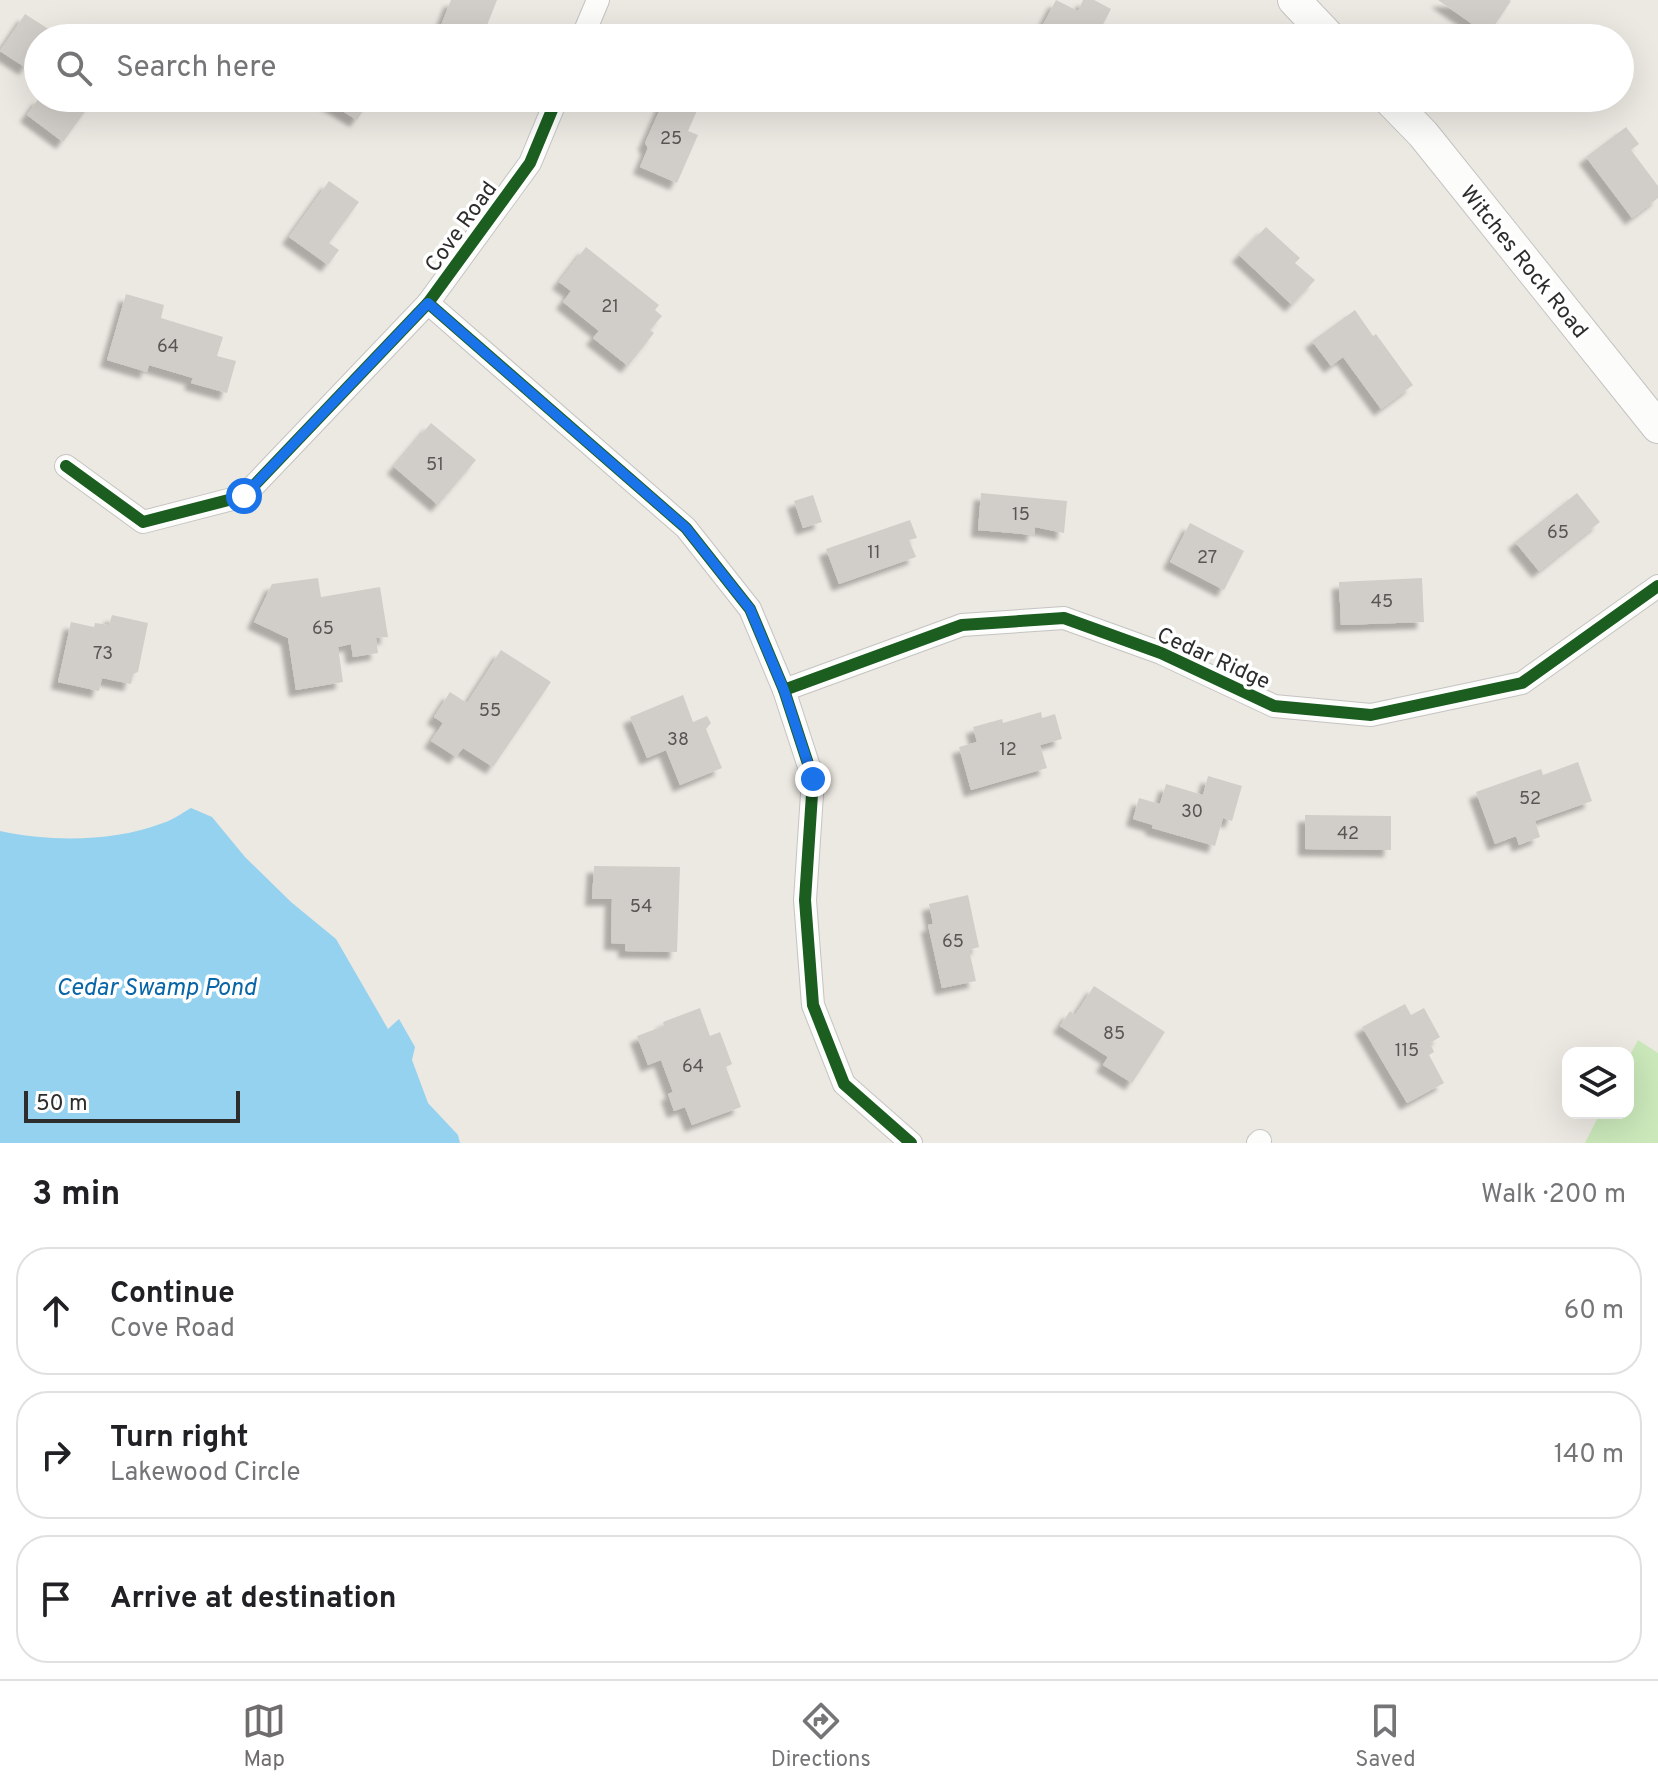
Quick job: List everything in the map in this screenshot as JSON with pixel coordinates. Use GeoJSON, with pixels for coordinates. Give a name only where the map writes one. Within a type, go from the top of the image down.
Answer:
{"type":"FeatureCollection","features":[{"type":"Feature","properties":{"kind":"street"},"geometry":{"type":"LineString","coordinates":[[588,24],[598,0]]}},
{"type":"Feature","properties":{"kind":"street"},"geometry":{"type":"LineString","coordinates":[[1294,0],[1317,24]]}},
{"type":"Feature","properties":{"kind":"street","name":"Cove Road"},"geometry":{"type":"LineString","coordinates":[[66,466],[143,522],[244,496],[428,303],[530,163],[551,112]]}},
{"type":"Feature","properties":{"kind":"street","name":"Witches Rock Road"},"geometry":{"type":"LineString","coordinates":[[1402,112],[1423,134],[1658,427]]}},
{"type":"Feature","properties":{"kind":"street"},"geometry":{"type":"LineString","coordinates":[[428,303],[686,528],[750,609],[784,690],[813,779],[805,900],[813,1005],[844,1084],[911,1143]]}},
{"type":"Feature","properties":{"kind":"street","name":"Cedar Ridge"},"geometry":{"type":"LineString","coordinates":[[784,690],[962,625],[1064,618],[1161,653],[1274,706],[1371,715],[1522,683],[1658,586]]}},
{"type":"Feature","properties":{"kind":"green space"},"geometry":{"type":"Polygon","coordinates":[[[1638,1040],[1658,1053],[1658,1143],[1585,1143],[1597,1119],[1634,1119],[1634,1048],[1638,1040]]]}},
{"type":"Feature","properties":{"kind":"water","name":"Cedar Swamp Pond"},"geometry":{"type":"Polygon","coordinates":[[[191,808],[212,817],[245,857],[291,902],[336,939],[388,1029],[399,1019],[415,1047],[412,1060],[428,1103],[458,1135],[460,1143],[0,1143],[0,831],[40,837],[103,837],[163,823],[191,808]]]}},
{"type":"Feature","properties":{"kind":"building"},"geometry":{"type":"Polygon","coordinates":[[[451,0],[497,0],[488,24],[442,24],[451,0]]]}},
{"type":"Feature","properties":{"kind":"building"},"geometry":{"type":"Polygon","coordinates":[[[1056,0],[1078,11],[1083,0],[1094,0],[1111,9],[1103,24],[1043,24],[1056,0]]]}},
{"type":"Feature","properties":{"kind":"building"},"geometry":{"type":"Polygon","coordinates":[[[1438,0],[1511,1],[1495,24],[1472,24],[1438,0]]]}},
{"type":"Feature","properties":{"kind":"building"},"geometry":{"type":"Polygon","coordinates":[[[25,14],[41,24],[24,24],[24,67],[0,51],[25,14]]]}},
{"type":"Feature","properties":{"kind":"building"},"geometry":{"type":"Polygon","coordinates":[[[29,112],[85,112],[63,142],[27,115],[29,112]]]}},
{"type":"Feature","properties":{"kind":"building"},"geometry":{"type":"Polygon","coordinates":[[[344,112],[362,112],[357,120],[344,112]]]}},
{"type":"Feature","properties":{"kind":"building"},"geometry":{"type":"Polygon","coordinates":[[[659,112],[696,112],[688,131],[698,135],[677,183],[640,167],[648,148],[645,143],[659,112]]]}},
{"type":"Feature","properties":{"kind":"building"},"geometry":{"type":"Polygon","coordinates":[[[1626,127],[1639,144],[1631,150],[1658,186],[1658,198],[1632,218],[1586,157],[1626,127]]]}},
{"type":"Feature","properties":{"kind":"building"},"geometry":{"type":"Polygon","coordinates":[[[329,181],[359,202],[329,243],[339,250],[328,265],[289,237],[329,181]]]}},
{"type":"Feature","properties":{"kind":"building"},"geometry":{"type":"Polygon","coordinates":[[[1266,227],[1300,258],[1295,263],[1315,280],[1292,305],[1239,255],[1266,227]]]}},
{"type":"Feature","properties":{"kind":"building"},"geometry":{"type":"Polygon","coordinates":[[[586,247],[659,305],[655,310],[662,316],[650,330],[654,333],[628,366],[593,338],[599,331],[563,302],[571,291],[559,282],[586,247]]]}},
{"type":"Feature","properties":{"kind":"building"},"geometry":{"type":"Polygon","coordinates":[[[126,294],[164,305],[161,318],[223,337],[217,356],[236,361],[227,393],[191,383],[193,378],[149,365],[147,372],[107,360],[126,294]]]}},
{"type":"Feature","properties":{"kind":"building"},"geometry":{"type":"Polygon","coordinates":[[[1355,310],[1413,385],[1381,409],[1343,357],[1331,366],[1312,341],[1355,310]]]}},
{"type":"Feature","properties":{"kind":"building"},"geometry":{"type":"Polygon","coordinates":[[[431,423],[476,460],[438,505],[394,467],[431,423]]]}},
{"type":"Feature","properties":{"kind":"building"},"geometry":{"type":"Polygon","coordinates":[[[981,493],[1067,501],[1064,533],[1035,527],[1034,535],[978,530],[981,493]]]}},
{"type":"Feature","properties":{"kind":"building"},"geometry":{"type":"Polygon","coordinates":[[[1577,493],[1600,522],[1539,571],[1515,542],[1577,493]]]}},
{"type":"Feature","properties":{"kind":"building"},"geometry":{"type":"Polygon","coordinates":[[[813,495],[822,522],[803,528],[794,501],[813,495]]]}},
{"type":"Feature","properties":{"kind":"building"},"geometry":{"type":"Polygon","coordinates":[[[910,520],[917,538],[909,540],[916,557],[839,584],[826,549],[910,520]]]}},
{"type":"Feature","properties":{"kind":"building"},"geometry":{"type":"Polygon","coordinates":[[[1190,523],[1244,551],[1224,590],[1170,562],[1190,523]]]}},
{"type":"Feature","properties":{"kind":"building"},"geometry":{"type":"Polygon","coordinates":[[[318,578],[321,597],[380,587],[388,637],[376,638],[378,653],[353,657],[351,644],[338,647],[343,682],[296,690],[288,638],[254,622],[272,584],[318,578]]]}},
{"type":"Feature","properties":{"kind":"building"},"geometry":{"type":"Polygon","coordinates":[[[1422,578],[1424,622],[1341,625],[1339,582],[1422,578]]]}},
{"type":"Feature","properties":{"kind":"building"},"geometry":{"type":"Polygon","coordinates":[[[112,615],[148,623],[138,672],[133,674],[131,684],[102,678],[99,691],[58,682],[71,622],[94,627],[95,623],[109,625],[112,615]]]}},
{"type":"Feature","properties":{"kind":"building"},"geometry":{"type":"Polygon","coordinates":[[[501,650],[551,682],[493,767],[463,748],[456,757],[431,741],[443,723],[434,717],[450,692],[467,703],[501,650]]]}},
{"type":"Feature","properties":{"kind":"building"},"geometry":{"type":"Polygon","coordinates":[[[683,695],[693,722],[707,716],[711,723],[706,729],[722,768],[680,785],[666,750],[647,758],[630,717],[683,695]]]}},
{"type":"Feature","properties":{"kind":"building"},"geometry":{"type":"Polygon","coordinates":[[[1041,712],[1042,718],[1055,714],[1062,739],[1040,745],[1047,768],[971,790],[959,747],[977,742],[973,727],[1002,719],[1003,723],[1041,712]]]}},
{"type":"Feature","properties":{"kind":"building"},"geometry":{"type":"Polygon","coordinates":[[[1578,762],[1592,801],[1535,821],[1540,837],[1519,845],[1516,836],[1495,844],[1476,792],[1541,769],[1543,775],[1578,762]]]}},
{"type":"Feature","properties":{"kind":"building"},"geometry":{"type":"Polygon","coordinates":[[[1208,776],[1242,786],[1232,821],[1223,818],[1215,846],[1152,828],[1153,825],[1133,819],[1139,798],[1160,804],[1166,784],[1203,795],[1208,776]]]}},
{"type":"Feature","properties":{"kind":"building"},"geometry":{"type":"Polygon","coordinates":[[[1305,815],[1391,816],[1391,850],[1305,849],[1305,815]]]}},
{"type":"Feature","properties":{"kind":"building"},"geometry":{"type":"Polygon","coordinates":[[[594,866],[680,867],[677,952],[625,951],[625,944],[611,943],[612,899],[592,899],[594,866]]]}},
{"type":"Feature","properties":{"kind":"building"},"geometry":{"type":"Polygon","coordinates":[[[968,895],[979,947],[969,950],[976,981],[942,988],[928,925],[933,924],[929,904],[968,895]]]}},
{"type":"Feature","properties":{"kind":"building"},"geometry":{"type":"Polygon","coordinates":[[[1094,986],[1165,1032],[1132,1083],[1103,1065],[1108,1057],[1060,1026],[1070,1011],[1075,1015],[1094,986]]]}},
{"type":"Feature","properties":{"kind":"building"},"geometry":{"type":"Polygon","coordinates":[[[1405,1004],[1411,1015],[1424,1008],[1440,1037],[1430,1043],[1434,1052],[1429,1055],[1444,1083],[1407,1103],[1362,1027],[1405,1004]]]}},
{"type":"Feature","properties":{"kind":"building"},"geometry":{"type":"Polygon","coordinates":[[[700,1008],[710,1036],[720,1032],[732,1064],[726,1067],[741,1107],[692,1125],[685,1107],[674,1111],[668,1094],[673,1092],[661,1060],[648,1065],[637,1036],[700,1008]]]}},
{"type":"Feature","properties":{"kind":"cycle path"},"geometry":{"type":"LineString","coordinates":[[66,466],[143,522],[244,496],[428,303],[530,163],[551,112]]}},
{"type":"Feature","properties":{"kind":"cycle path"},"geometry":{"type":"LineString","coordinates":[[428,303],[686,528],[750,609],[784,690],[813,779],[805,900],[813,1005],[844,1084],[911,1143]]}},
{"type":"Feature","properties":{"kind":"cycle path"},"geometry":{"type":"LineString","coordinates":[[784,690],[962,625],[1064,618],[1161,653],[1274,706],[1371,715],[1522,683],[1658,586]]}},
{"type":"Feature","properties":{"kind":"route"},"geometry":{"type":"LineString","coordinates":[[244,496],[428,303],[686,528],[750,609],[784,690],[813,779]]}}]}
